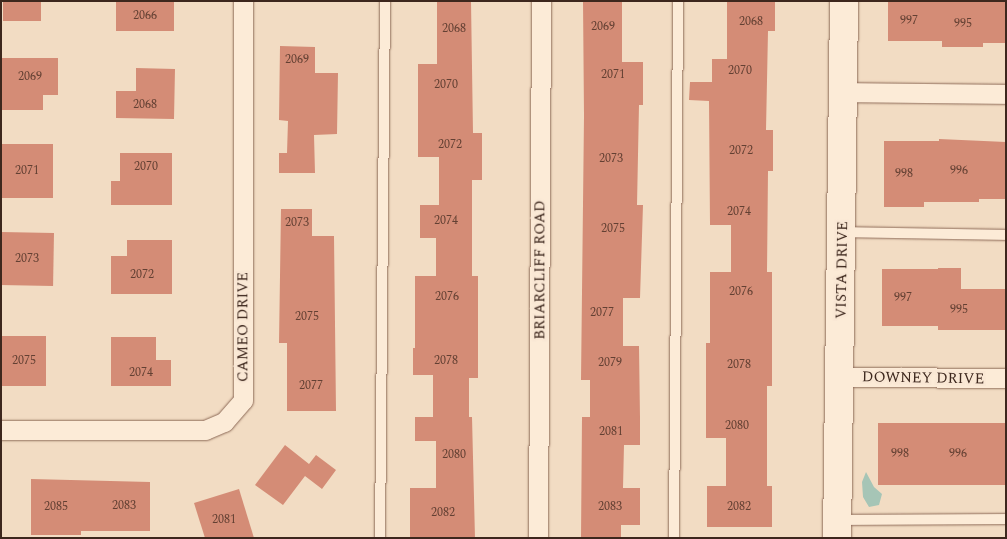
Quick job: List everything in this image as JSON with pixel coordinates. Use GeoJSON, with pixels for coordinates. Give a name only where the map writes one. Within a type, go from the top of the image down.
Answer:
{"type":"FeatureCollection","features":[{"type":"Feature","properties":{"kind":"street","name":"CAMEO DRIVE"},"geometry":{"type":"LineString","coordinates":[[1,430],[205,430],[224,422],[243,400],[243,1]]}},
{"type":"Feature","properties":{"kind":"street","name":"BRIARCLIFF ROAD"},"geometry":{"type":"LineString","coordinates":[[538,538],[542,1]]}},
{"type":"Feature","properties":{"kind":"street","name":"VISTA DRIVE"},"geometry":{"type":"LineString","coordinates":[[837,529],[844,1]]}},
{"type":"Feature","properties":{"kind":"street"},"geometry":{"type":"LineString","coordinates":[[844,92],[1006,94]]}},
{"type":"Feature","properties":{"kind":"street","name":"DOWNEY DRIVE"},"geometry":{"type":"LineString","coordinates":[[840,377],[1006,378]]}},
{"type":"Feature","properties":{"kind":"lane"},"geometry":{"type":"LineString","coordinates":[[380,538],[385,1]]}},
{"type":"Feature","properties":{"kind":"lane"},"geometry":{"type":"LineString","coordinates":[[674,538],[678,1]]}},
{"type":"Feature","properties":{"kind":"lane"},"geometry":{"type":"LineString","coordinates":[[842,232],[1006,235]]}},
{"type":"Feature","properties":{"kind":"lane"},"geometry":{"type":"LineString","coordinates":[[837,529],[1006,519]]}},
{"type":"Feature","properties":{"kind":"shaded area"},"geometry":{"type":"Polygon","coordinates":[[[866,472],[874,487],[882,494],[879,505],[869,507],[863,497],[862,482],[866,472]]]}},
{"type":"Feature","properties":{"kind":"building"},"geometry":{"type":"Polygon","coordinates":[[[3,1],[41,1],[41,21],[3,21],[3,1]]]}},
{"type":"Feature","properties":{"kind":"building"},"geometry":{"type":"Polygon","coordinates":[[[116,1],[174,1],[174,31],[116,31],[116,1]]]}},
{"type":"Feature","properties":{"kind":"building"},"geometry":{"type":"Polygon","coordinates":[[[437,1],[471,1],[473,133],[482,133],[482,180],[472,180],[472,276],[478,276],[478,378],[469,378],[469,417],[472,417],[475,538],[410,538],[410,488],[436,488],[436,441],[415,441],[415,417],[433,417],[433,375],[413,375],[413,348],[415,348],[415,276],[436,276],[436,238],[420,238],[420,205],[439,205],[439,157],[418,157],[418,64],[437,64],[437,1]]]}},
{"type":"Feature","properties":{"kind":"building"},"geometry":{"type":"Polygon","coordinates":[[[583,1],[622,1],[622,62],[643,62],[643,105],[639,105],[637,205],[643,205],[640,298],[623,298],[623,346],[639,346],[640,445],[624,445],[623,488],[640,488],[640,525],[621,525],[621,538],[581,538],[582,417],[590,417],[590,380],[581,380],[584,116],[583,1]]]}},
{"type":"Feature","properties":{"kind":"building"},"geometry":{"type":"Polygon","coordinates":[[[727,1],[775,1],[775,31],[768,31],[766,130],[773,130],[773,171],[768,171],[767,272],[772,272],[772,386],[767,386],[767,486],[772,486],[772,527],[707,527],[707,486],[726,486],[726,438],[706,438],[706,343],[710,343],[710,272],[731,272],[731,225],[710,225],[709,101],[689,100],[690,82],[712,82],[712,59],[727,59],[727,1]]]}},
{"type":"Feature","properties":{"kind":"building"},"geometry":{"type":"Polygon","coordinates":[[[888,1],[1006,1],[1006,43],[983,43],[983,47],[942,47],[942,41],[888,41],[888,1]]]}},
{"type":"Feature","properties":{"kind":"building"},"geometry":{"type":"Polygon","coordinates":[[[280,46],[315,47],[315,73],[338,73],[337,134],[314,135],[315,173],[279,173],[279,153],[287,153],[288,121],[279,120],[280,46]]]}},
{"type":"Feature","properties":{"kind":"building"},"geometry":{"type":"Polygon","coordinates":[[[1,58],[58,58],[58,95],[43,95],[43,110],[1,110],[1,58]]]}},
{"type":"Feature","properties":{"kind":"building"},"geometry":{"type":"Polygon","coordinates":[[[136,68],[175,69],[174,119],[116,118],[116,91],[136,91],[136,68]]]}},
{"type":"Feature","properties":{"kind":"building"},"geometry":{"type":"Polygon","coordinates":[[[939,139],[1006,142],[1006,199],[979,199],[979,202],[924,202],[924,207],[884,207],[884,141],[939,141],[939,139]]]}},
{"type":"Feature","properties":{"kind":"building"},"geometry":{"type":"Polygon","coordinates":[[[1,144],[53,144],[53,198],[1,198],[1,144]]]}},
{"type":"Feature","properties":{"kind":"building"},"geometry":{"type":"Polygon","coordinates":[[[120,153],[172,153],[172,205],[111,205],[111,181],[120,181],[120,153]]]}},
{"type":"Feature","properties":{"kind":"building"},"geometry":{"type":"Polygon","coordinates":[[[281,209],[312,209],[312,236],[334,236],[336,411],[287,411],[287,343],[279,343],[281,209]]]}},
{"type":"Feature","properties":{"kind":"building"},"geometry":{"type":"Polygon","coordinates":[[[1,232],[54,233],[53,286],[1,285],[1,232]]]}},
{"type":"Feature","properties":{"kind":"building"},"geometry":{"type":"Polygon","coordinates":[[[127,240],[172,240],[172,294],[111,294],[111,256],[127,256],[127,240]]]}},
{"type":"Feature","properties":{"kind":"building"},"geometry":{"type":"Polygon","coordinates":[[[961,268],[961,289],[1006,289],[1006,330],[938,330],[938,326],[882,326],[882,269],[961,268]]]}},
{"type":"Feature","properties":{"kind":"building"},"geometry":{"type":"Polygon","coordinates":[[[1,336],[46,336],[46,386],[1,386],[1,336]]]}},
{"type":"Feature","properties":{"kind":"building"},"geometry":{"type":"Polygon","coordinates":[[[111,337],[156,337],[156,360],[171,360],[171,386],[111,386],[111,337]]]}},
{"type":"Feature","properties":{"kind":"building"},"geometry":{"type":"Polygon","coordinates":[[[878,423],[1006,423],[1006,485],[878,485],[878,423]]]}},
{"type":"Feature","properties":{"kind":"building"},"geometry":{"type":"Polygon","coordinates":[[[285,445],[309,464],[316,455],[336,470],[322,489],[305,476],[283,505],[255,485],[285,445]]]}},
{"type":"Feature","properties":{"kind":"building"},"geometry":{"type":"Polygon","coordinates":[[[31,479],[150,482],[150,531],[81,531],[81,535],[31,535],[31,479]]]}},
{"type":"Feature","properties":{"kind":"building"},"geometry":{"type":"Polygon","coordinates":[[[239,489],[254,538],[205,538],[194,503],[239,489]]]}}]}
